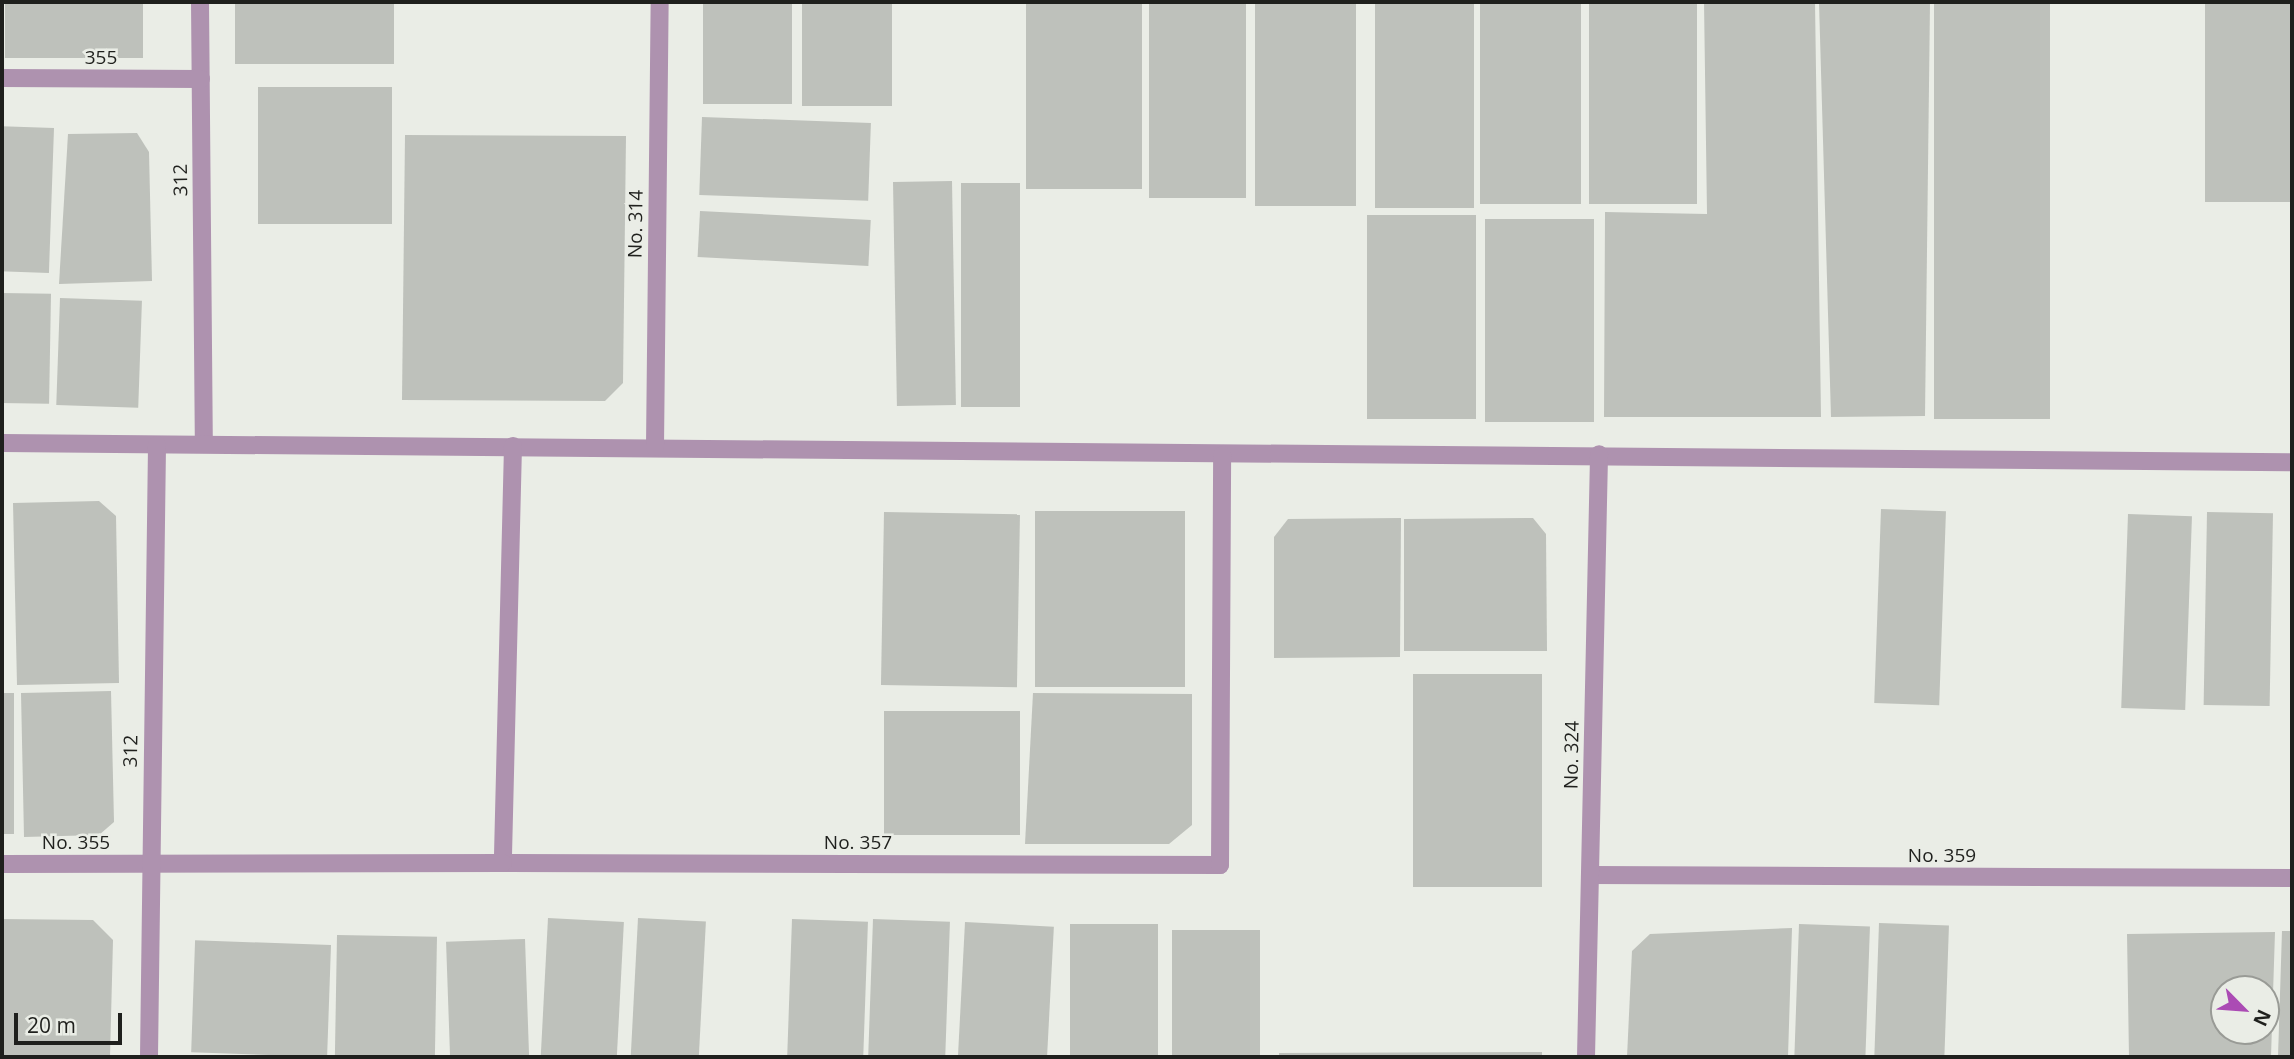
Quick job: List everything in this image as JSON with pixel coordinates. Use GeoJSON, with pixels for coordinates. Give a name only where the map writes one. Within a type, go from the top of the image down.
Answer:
{"type":"FeatureCollection","features":[{"type":"Feature","properties":{"kind":"street","name":"312"},"geometry":{"type":"LineString","coordinates":[[200,2],[204,442]]}},
{"type":"Feature","properties":{"kind":"street","name":"No. 314"},"geometry":{"type":"LineString","coordinates":[[655,447],[660,2]]}},
{"type":"Feature","properties":{"kind":"street","name":"355"},"geometry":{"type":"LineString","coordinates":[[2,78],[201,79]]}},
{"type":"Feature","properties":{"kind":"street"},"geometry":{"type":"LineString","coordinates":[[2,443],[157,445],[204,442],[1222,455],[1599,454],[2292,462]]}},
{"type":"Feature","properties":{"kind":"street","name":"312"},"geometry":{"type":"LineString","coordinates":[[149,1057],[157,445]]}},
{"type":"Feature","properties":{"kind":"street"},"geometry":{"type":"LineString","coordinates":[[503,863],[513,446]]}},
{"type":"Feature","properties":{"kind":"street","name":"No. 324"},"geometry":{"type":"LineString","coordinates":[[1586,1057],[1599,454]]}},
{"type":"Feature","properties":{"kind":"street","name":"No. 357"},"geometry":{"type":"LineString","coordinates":[[503,863],[1220,865],[1222,455]]}},
{"type":"Feature","properties":{"kind":"street","name":"No. 355"},"geometry":{"type":"LineString","coordinates":[[2,864],[503,863]]}},
{"type":"Feature","properties":{"kind":"street","name":"No. 359"},"geometry":{"type":"LineString","coordinates":[[1591,875],[2292,878]]}},
{"type":"Feature","properties":{"kind":"building"},"geometry":{"type":"Polygon","coordinates":[[[5,2],[143,2],[143,58],[5,58],[5,2]]]}},
{"type":"Feature","properties":{"kind":"building"},"geometry":{"type":"Polygon","coordinates":[[[235,2],[394,2],[394,64],[235,64],[235,2]]]}},
{"type":"Feature","properties":{"kind":"building"},"geometry":{"type":"Polygon","coordinates":[[[703,2],[792,2],[792,104],[703,104],[703,2]]]}},
{"type":"Feature","properties":{"kind":"building"},"geometry":{"type":"Polygon","coordinates":[[[802,2],[892,2],[892,106],[802,106],[802,2]]]}},
{"type":"Feature","properties":{"kind":"building"},"geometry":{"type":"Polygon","coordinates":[[[1026,2],[1142,2],[1142,189],[1026,189],[1026,2]]]}},
{"type":"Feature","properties":{"kind":"building"},"geometry":{"type":"Polygon","coordinates":[[[1149,2],[1246,2],[1246,198],[1149,198],[1149,2]]]}},
{"type":"Feature","properties":{"kind":"building"},"geometry":{"type":"Polygon","coordinates":[[[1255,2],[1356,2],[1356,206],[1255,206],[1255,2]]]}},
{"type":"Feature","properties":{"kind":"building"},"geometry":{"type":"Polygon","coordinates":[[[1375,2],[1474,2],[1474,208],[1375,208],[1375,2]]]}},
{"type":"Feature","properties":{"kind":"building"},"geometry":{"type":"Polygon","coordinates":[[[1480,2],[1581,2],[1581,204],[1480,204],[1480,2]]]}},
{"type":"Feature","properties":{"kind":"building"},"geometry":{"type":"Polygon","coordinates":[[[1589,2],[1697,2],[1697,204],[1589,204],[1589,2]]]}},
{"type":"Feature","properties":{"kind":"building"},"geometry":{"type":"Polygon","coordinates":[[[1704,2],[1815,2],[1821,417],[1604,417],[1605,212],[1707,214],[1704,2]]]}},
{"type":"Feature","properties":{"kind":"building"},"geometry":{"type":"Polygon","coordinates":[[[1819,2],[1930,2],[1925,416],[1831,417],[1819,2]]]}},
{"type":"Feature","properties":{"kind":"building"},"geometry":{"type":"Polygon","coordinates":[[[1934,2],[2050,2],[2050,419],[1934,419],[1934,2]]]}},
{"type":"Feature","properties":{"kind":"building"},"geometry":{"type":"Polygon","coordinates":[[[2205,2],[2292,2],[2292,202],[2205,202],[2205,2]]]}},
{"type":"Feature","properties":{"kind":"building"},"geometry":{"type":"Polygon","coordinates":[[[258,87],[392,87],[392,224],[258,224],[258,87]]]}},
{"type":"Feature","properties":{"kind":"building"},"geometry":{"type":"Polygon","coordinates":[[[702,117],[871,123],[868,201],[699,195],[702,117]]]}},
{"type":"Feature","properties":{"kind":"building"},"geometry":{"type":"Polygon","coordinates":[[[2,126],[54,128],[49,273],[2,271],[2,126]]]}},
{"type":"Feature","properties":{"kind":"building"},"geometry":{"type":"Polygon","coordinates":[[[137,133],[149,152],[152,281],[59,284],[68,134],[137,133]]]}},
{"type":"Feature","properties":{"kind":"building"},"geometry":{"type":"Polygon","coordinates":[[[405,135],[626,136],[623,383],[605,401],[402,400],[405,135]]]}},
{"type":"Feature","properties":{"kind":"building"},"geometry":{"type":"Polygon","coordinates":[[[952,181],[956,405],[897,406],[893,182],[952,181]]]}},
{"type":"Feature","properties":{"kind":"building"},"geometry":{"type":"Polygon","coordinates":[[[961,183],[1020,183],[1020,407],[961,407],[961,183]]]}},
{"type":"Feature","properties":{"kind":"building"},"geometry":{"type":"Polygon","coordinates":[[[700,211],[871,220],[868,266],[698,257],[700,211]]]}},
{"type":"Feature","properties":{"kind":"building"},"geometry":{"type":"Polygon","coordinates":[[[1367,215],[1476,215],[1476,419],[1367,419],[1367,215]]]}},
{"type":"Feature","properties":{"kind":"building"},"geometry":{"type":"Polygon","coordinates":[[[1485,219],[1594,219],[1594,422],[1485,422],[1485,219]]]}},
{"type":"Feature","properties":{"kind":"building"},"geometry":{"type":"Polygon","coordinates":[[[2,293],[51,294],[49,404],[2,403],[2,293]]]}},
{"type":"Feature","properties":{"kind":"building"},"geometry":{"type":"Polygon","coordinates":[[[60,298],[142,301],[138,408],[56,405],[60,298]]]}},
{"type":"Feature","properties":{"kind":"building"},"geometry":{"type":"Polygon","coordinates":[[[99,501],[116,516],[119,683],[17,685],[13,503],[99,501]]]}},
{"type":"Feature","properties":{"kind":"building"},"geometry":{"type":"Polygon","coordinates":[[[1881,509],[1946,511],[1939,705],[1874,703],[1881,509]]]}},
{"type":"Feature","properties":{"kind":"building"},"geometry":{"type":"Polygon","coordinates":[[[1035,511],[1185,511],[1185,687],[1035,687],[1035,511]]]}},
{"type":"Feature","properties":{"kind":"building"},"geometry":{"type":"Polygon","coordinates":[[[884,512],[1020,514],[1017,687],[881,685],[884,512]]]}},
{"type":"Feature","properties":{"kind":"building"},"geometry":{"type":"Polygon","coordinates":[[[2207,512],[2273,513],[2270,706],[2204,705],[2207,512]]]}},
{"type":"Feature","properties":{"kind":"building"},"geometry":{"type":"Polygon","coordinates":[[[2128,514],[2192,516],[2185,710],[2121,708],[2128,514]]]}},
{"type":"Feature","properties":{"kind":"building"},"geometry":{"type":"Polygon","coordinates":[[[1401,518],[1400,657],[1274,658],[1274,537],[1288,519],[1401,518]]]}},
{"type":"Feature","properties":{"kind":"building"},"geometry":{"type":"Polygon","coordinates":[[[1533,518],[1546,534],[1547,651],[1404,651],[1404,519],[1533,518]]]}},
{"type":"Feature","properties":{"kind":"building"},"geometry":{"type":"Polygon","coordinates":[[[1413,674],[1542,674],[1542,887],[1413,887],[1413,674]]]}},
{"type":"Feature","properties":{"kind":"building"},"geometry":{"type":"Polygon","coordinates":[[[111,691],[114,822],[99,835],[24,837],[21,693],[111,691]]]}},
{"type":"Feature","properties":{"kind":"building"},"geometry":{"type":"Polygon","coordinates":[[[2,693],[14,693],[14,834],[2,834],[2,693]]]}},
{"type":"Feature","properties":{"kind":"building"},"geometry":{"type":"Polygon","coordinates":[[[1033,693],[1192,694],[1192,825],[1169,844],[1025,844],[1033,693]]]}},
{"type":"Feature","properties":{"kind":"building"},"geometry":{"type":"Polygon","coordinates":[[[884,711],[1020,711],[1020,835],[884,835],[884,711]]]}},
{"type":"Feature","properties":{"kind":"building"},"geometry":{"type":"Polygon","coordinates":[[[548,918],[624,922],[617,1057],[541,1057],[548,918]]]}},
{"type":"Feature","properties":{"kind":"building"},"geometry":{"type":"Polygon","coordinates":[[[638,918],[706,922],[699,1057],[631,1057],[638,918]]]}},
{"type":"Feature","properties":{"kind":"building"},"geometry":{"type":"Polygon","coordinates":[[[2,919],[93,920],[113,940],[110,1057],[2,1057],[2,919]]]}},
{"type":"Feature","properties":{"kind":"building"},"geometry":{"type":"Polygon","coordinates":[[[792,919],[868,922],[863,1057],[787,1057],[792,919]]]}},
{"type":"Feature","properties":{"kind":"building"},"geometry":{"type":"Polygon","coordinates":[[[873,919],[950,922],[945,1057],[868,1057],[873,919]]]}},
{"type":"Feature","properties":{"kind":"building"},"geometry":{"type":"Polygon","coordinates":[[[965,922],[1054,927],[1047,1057],[958,1057],[965,922]]]}},
{"type":"Feature","properties":{"kind":"building"},"geometry":{"type":"Polygon","coordinates":[[[1879,923],[1949,925],[1944,1057],[1874,1057],[1879,923]]]}},
{"type":"Feature","properties":{"kind":"building"},"geometry":{"type":"Polygon","coordinates":[[[1070,924],[1158,924],[1158,1057],[1070,1057],[1070,924]]]}},
{"type":"Feature","properties":{"kind":"building"},"geometry":{"type":"Polygon","coordinates":[[[1799,924],[1870,926],[1865,1057],[1794,1057],[1799,924]]]}},
{"type":"Feature","properties":{"kind":"building"},"geometry":{"type":"Polygon","coordinates":[[[1792,928],[1788,1057],[1627,1057],[1632,951],[1650,934],[1792,928]]]}},
{"type":"Feature","properties":{"kind":"building"},"geometry":{"type":"Polygon","coordinates":[[[1172,930],[1260,930],[1260,1057],[1172,1057],[1172,930]]]}},
{"type":"Feature","properties":{"kind":"building"},"geometry":{"type":"Polygon","coordinates":[[[2282,931],[2292,931],[2292,1057],[2278,1057],[2282,931]]]}},
{"type":"Feature","properties":{"kind":"building"},"geometry":{"type":"Polygon","coordinates":[[[2275,932],[2274,975],[2210,975],[2210,1045],[2271,1045],[2271,1057],[2129,1057],[2127,934],[2275,932]]]}},
{"type":"Feature","properties":{"kind":"building"},"geometry":{"type":"Polygon","coordinates":[[[337,935],[437,937],[435,1057],[335,1057],[337,935]]]}},
{"type":"Feature","properties":{"kind":"building"},"geometry":{"type":"Polygon","coordinates":[[[525,939],[529,1057],[450,1057],[446,942],[525,939]]]}},
{"type":"Feature","properties":{"kind":"building"},"geometry":{"type":"Polygon","coordinates":[[[195,940],[331,945],[327,1057],[191,1052],[195,940]]]}},
{"type":"Feature","properties":{"kind":"building"},"geometry":{"type":"Polygon","coordinates":[[[1542,1052],[1542,1057],[1279,1057],[1279,1053],[1542,1052]]]}}]}
